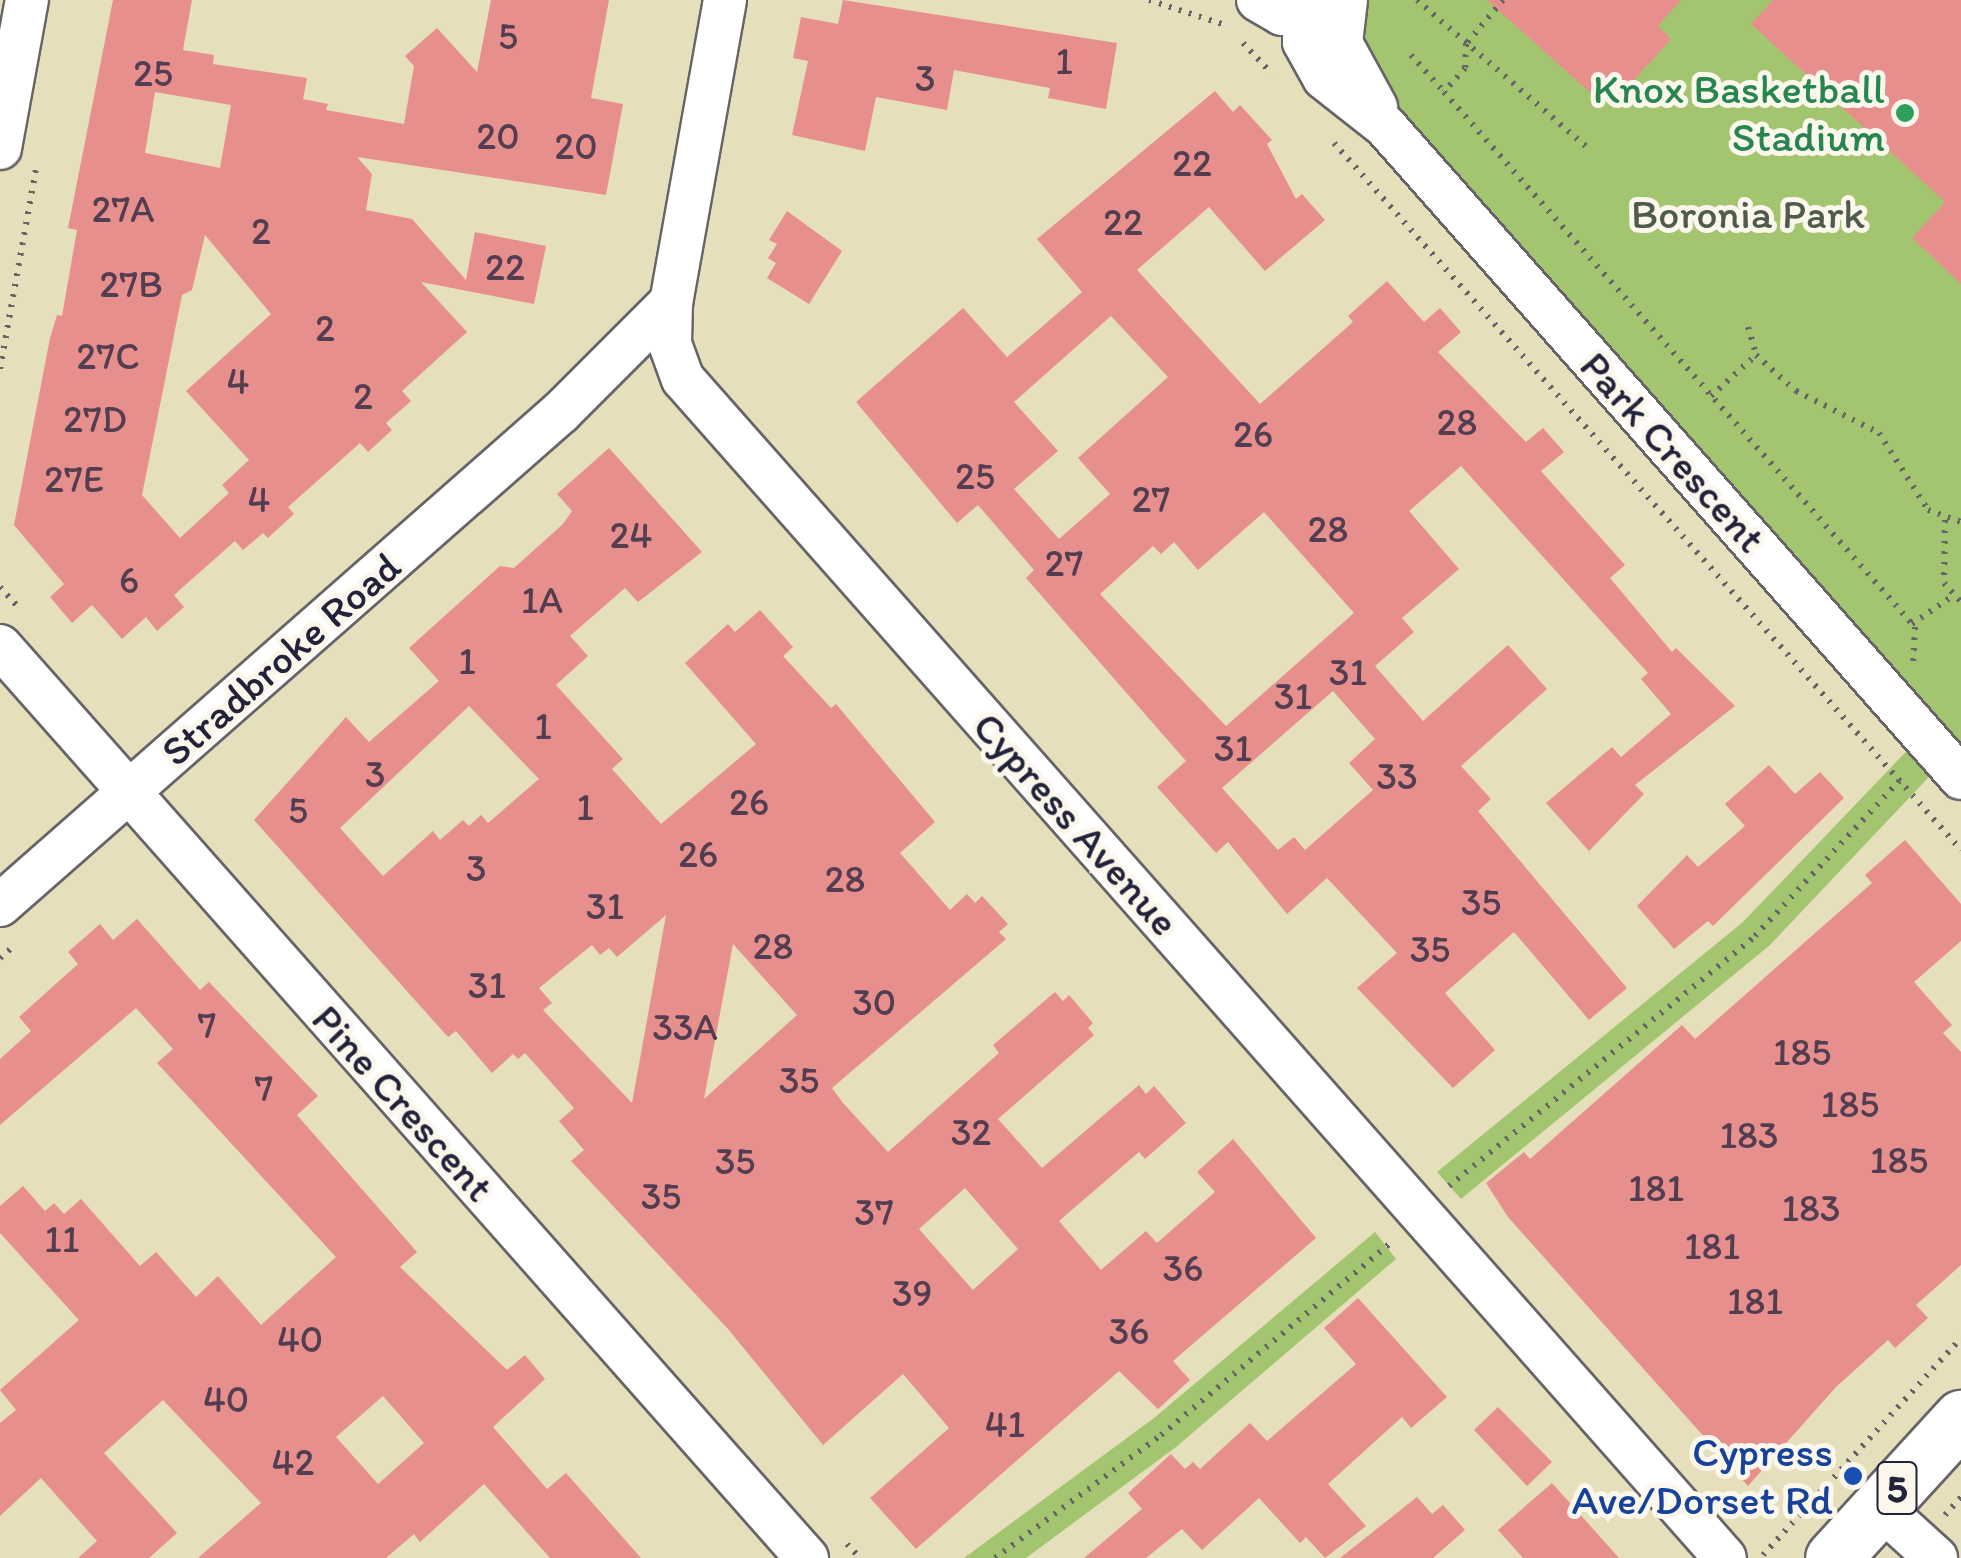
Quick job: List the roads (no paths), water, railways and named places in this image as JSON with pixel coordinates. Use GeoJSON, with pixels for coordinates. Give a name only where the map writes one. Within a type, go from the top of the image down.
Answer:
{"type":"FeatureCollection","features":[{"type":"Feature","properties":{"kind":"main road","name":"5"},"geometry":{"type":"LineString","coordinates":[[1833,1558],[1961,1418]]}},
{"type":"Feature","properties":{"kind":"street"},"geometry":{"type":"LineString","coordinates":[[19,155],[27,0]]}},
{"type":"Feature","properties":{"kind":"street","name":"Cypress Avenue"},"geometry":{"type":"LineString","coordinates":[[725,0],[671,302],[670,344],[696,396],[1724,1558]]}},
{"type":"Feature","properties":{"kind":"street"},"geometry":{"type":"LineString","coordinates":[[1258,0],[1282,14],[1324,5]]}},
{"type":"Feature","properties":{"kind":"street","name":"Park Crescent"},"geometry":{"type":"LineString","coordinates":[[1324,5],[1315,67],[1385,126],[1961,778]]}},
{"type":"Feature","properties":{"kind":"street","name":"Stradbroke Road"},"geometry":{"type":"LineString","coordinates":[[0,905],[560,412],[671,302]]}},
{"type":"Feature","properties":{"kind":"street","name":"Stradbroke Road"},"geometry":{"type":"LineString","coordinates":[[560,412],[670,344]]}},
{"type":"Feature","properties":{"kind":"street","name":"Pine Crescent"},"geometry":{"type":"LineString","coordinates":[[0,646],[807,1558]]}},
{"type":"Feature","properties":{"kind":"street"},"geometry":{"type":"LineString","coordinates":[[1880,1507],[1936,1558]]}},
{"type":"Feature","properties":{"kind":"place","name":"Knox Basketball Stadium"},"geometry":{"type":"Point","coordinates":[1905,113]}},
{"type":"Feature","properties":{"kind":"place","name":"Cypress Ave/Dorset Rd"},"geometry":{"type":"Point","coordinates":[1853,1476]}},
{"type":"Feature","properties":{"kind":"park label","name":"Boronia Park"},"geometry":{"type":"Point","coordinates":[1748,214]}}]}
